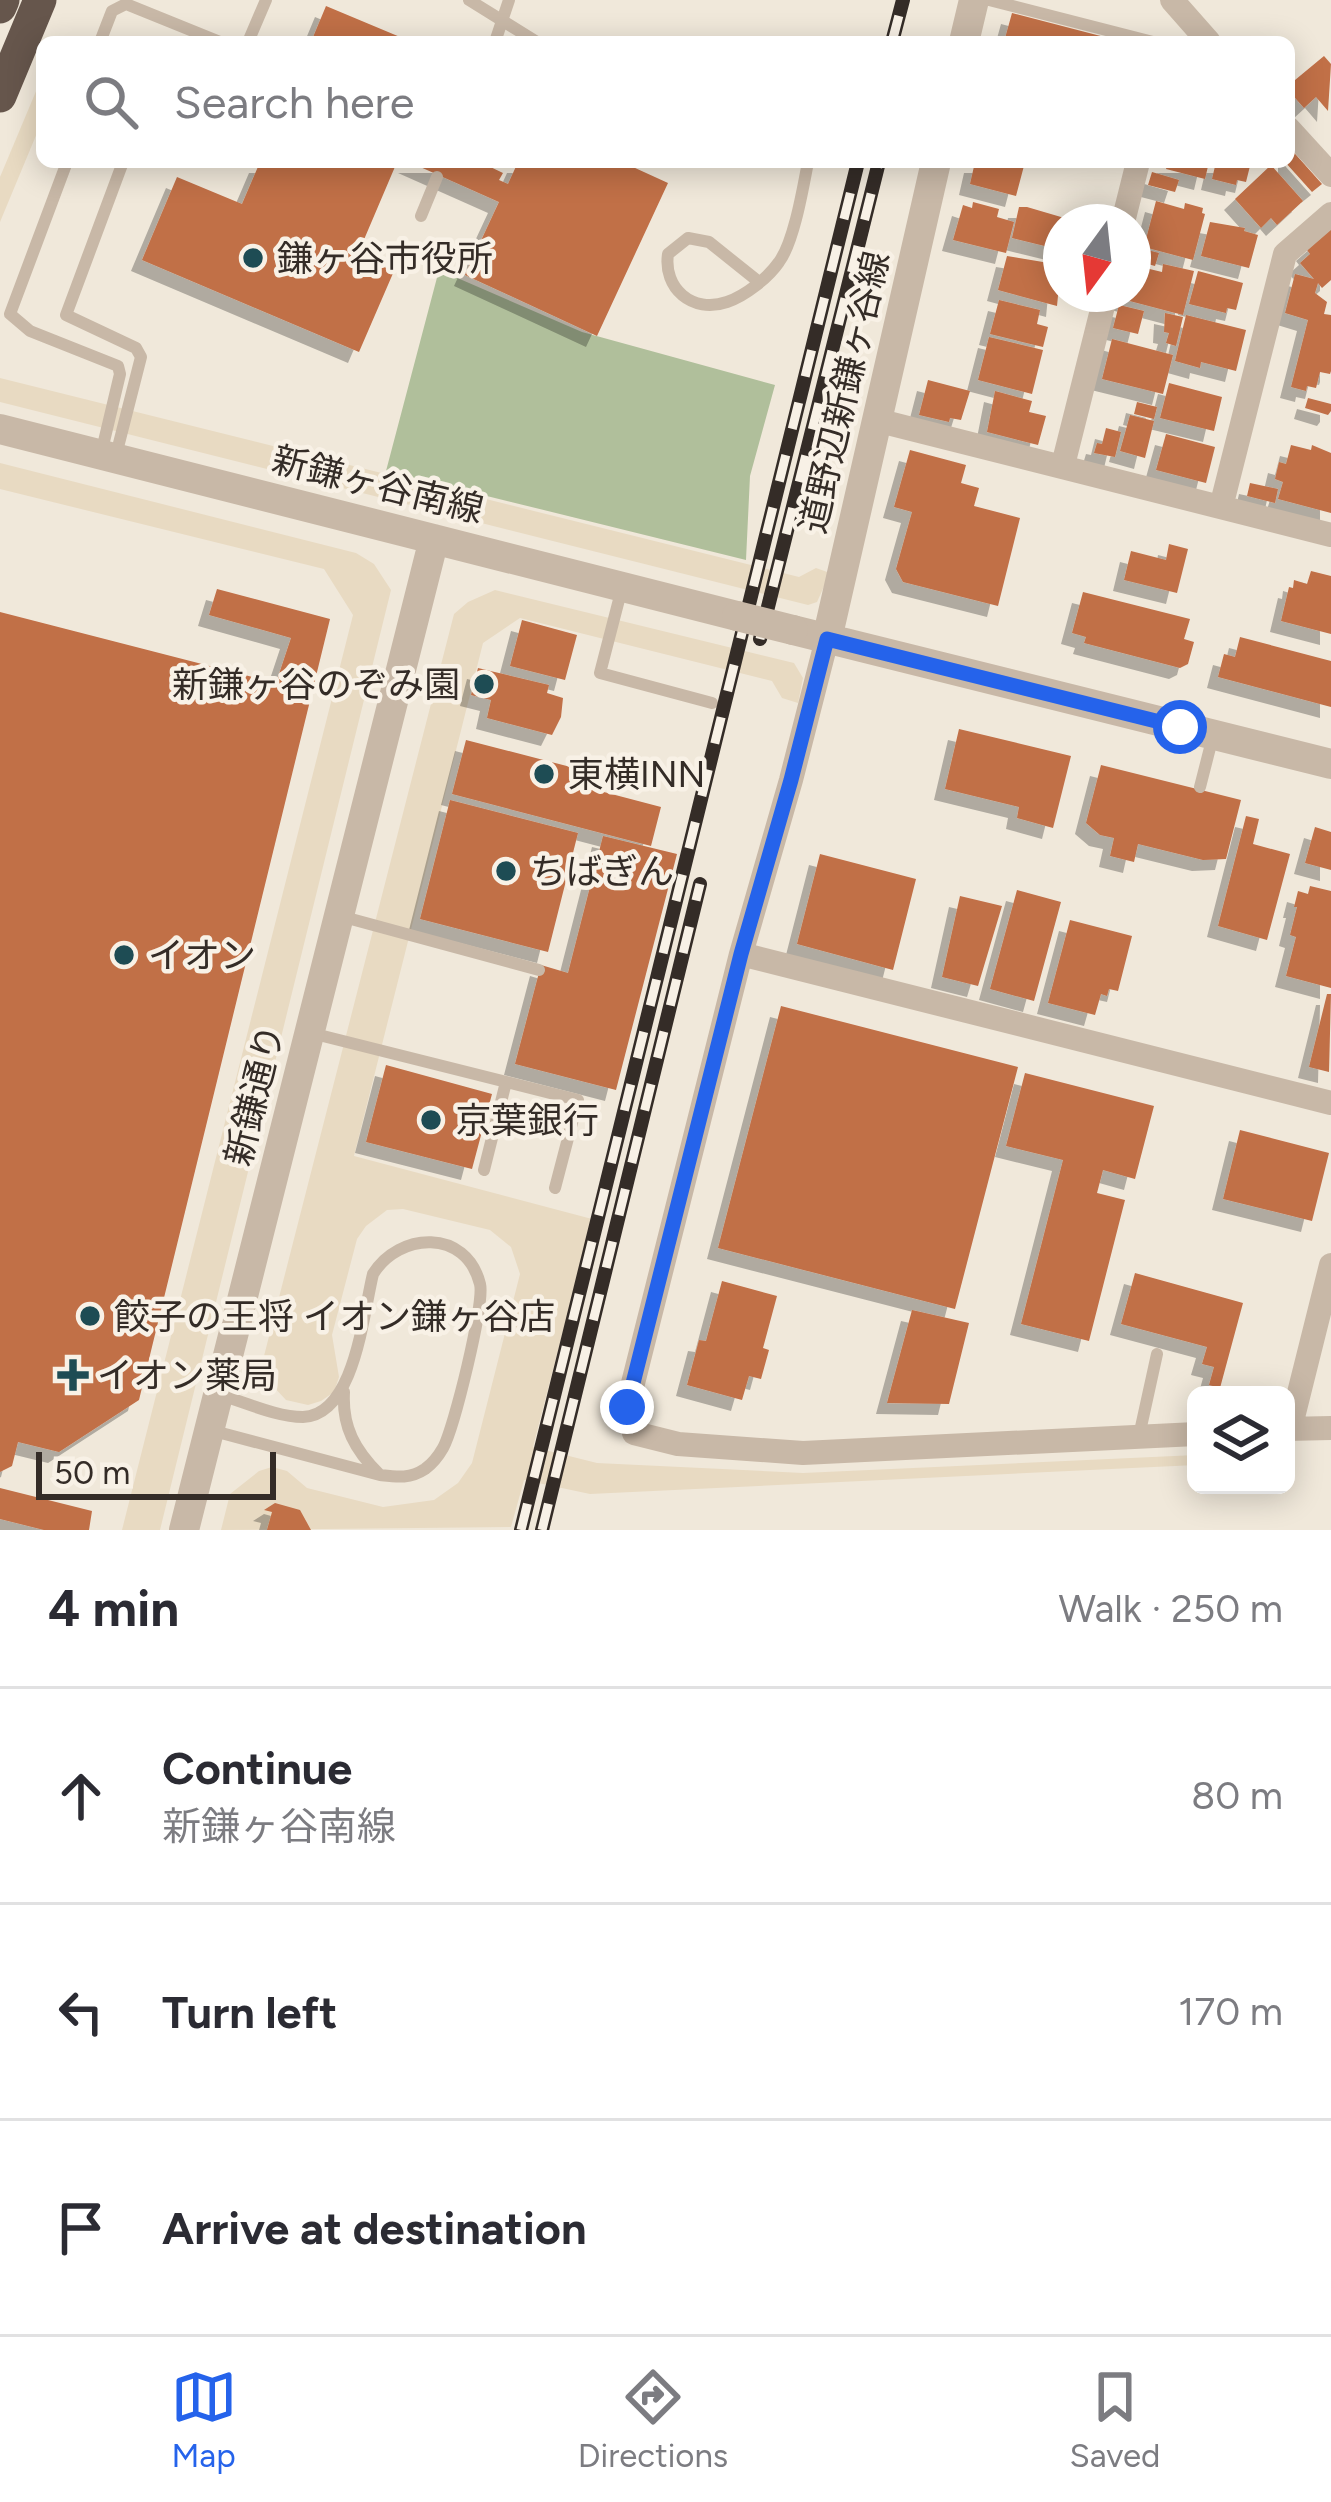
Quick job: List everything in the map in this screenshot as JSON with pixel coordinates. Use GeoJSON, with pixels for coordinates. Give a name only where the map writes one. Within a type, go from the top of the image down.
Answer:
{"type":"FeatureCollection","features":[{"type":"Feature","properties":{"kind":"highway"},"geometry":{"type":"LineString","coordinates":[[0,95],[40,0]]}},
{"type":"Feature","properties":{"kind":"street"},"geometry":{"type":"LineString","coordinates":[[965,36],[974,0]]}},
{"type":"Feature","properties":{"kind":"street"},"geometry":{"type":"LineString","coordinates":[[1172,0],[1204,36]]}},
{"type":"Feature","properties":{"kind":"street"},"geometry":{"type":"LineString","coordinates":[[1295,136],[1331,175]]}},
{"type":"Feature","properties":{"kind":"street","name":"道野辺新鎌ヶ谷線"},"geometry":{"type":"LineString","coordinates":[[827,639],[935,168]]}},
{"type":"Feature","properties":{"kind":"street"},"geometry":{"type":"LineString","coordinates":[[1128,204],[1137,168]]}},
{"type":"Feature","properties":{"kind":"street"},"geometry":{"type":"LineString","coordinates":[[1221,507],[1285,254],[1331,214]]}},
{"type":"Feature","properties":{"kind":"street"},"geometry":{"type":"LineString","coordinates":[[1063,465],[1101,312]]}},
{"type":"Feature","properties":{"kind":"street"},"geometry":{"type":"LineString","coordinates":[[876,420],[1331,535]]}},
{"type":"Feature","properties":{"kind":"street","name":"新鎌ヶ谷南線"},"geometry":{"type":"LineString","coordinates":[[0,429],[827,639]]}},
{"type":"Feature","properties":{"kind":"street","name":"新鎌通り"},"geometry":{"type":"LineString","coordinates":[[184,1530],[434,538]]}},
{"type":"Feature","properties":{"kind":"street"},"geometry":{"type":"LineString","coordinates":[[1187,1434],[802,1453],[678,1444],[634,1433],[627,1407],[741,954],[827,639],[1331,764]]}},
{"type":"Feature","properties":{"kind":"street"},"geometry":{"type":"LineString","coordinates":[[741,954],[1331,1103]]}},
{"type":"Feature","properties":{"kind":"street"},"geometry":{"type":"LineString","coordinates":[[1295,1402],[1331,1265]]}},
{"type":"Feature","properties":{"kind":"street"},"geometry":{"type":"LineString","coordinates":[[1295,1429],[1331,1428]]}},
{"type":"Feature","properties":{"kind":"lane"},"geometry":{"type":"LineString","coordinates":[[251,36],[266,0]]}},
{"type":"Feature","properties":{"kind":"lane"},"geometry":{"type":"LineString","coordinates":[[469,0],[529,36]]}},
{"type":"Feature","properties":{"kind":"lane"},"geometry":{"type":"LineString","coordinates":[[498,36],[509,0]]}},
{"type":"Feature","properties":{"kind":"lane"},"geometry":{"type":"LineString","coordinates":[[989,0],[1130,36]]}},
{"type":"Feature","properties":{"kind":"lane"},"geometry":{"type":"LineString","coordinates":[[102,36],[112,11],[126,4],[205,36]]}},
{"type":"Feature","properties":{"kind":"lane"},"geometry":{"type":"LineString","coordinates":[[65,168],[10,314],[30,331],[118,366],[108,457]]}},
{"type":"Feature","properties":{"kind":"lane"},"geometry":{"type":"LineString","coordinates":[[108,457],[140,357],[136,348],[66,315],[122,168]]}},
{"type":"Feature","properties":{"kind":"lane"},"geometry":{"type":"LineString","coordinates":[[759,282],[709,242],[688,238],[668,254],[665,271],[670,287],[683,297],[712,305],[730,302],[759,282],[784,256],[806,168]]}},
{"type":"Feature","properties":{"kind":"lane"},"geometry":{"type":"LineString","coordinates":[[421,216],[437,177]]}},
{"type":"Feature","properties":{"kind":"lane"},"geometry":{"type":"LineString","coordinates":[[622,587],[600,673],[712,703]]}},
{"type":"Feature","properties":{"kind":"lane"},"geometry":{"type":"LineString","coordinates":[[1200,787],[1213,735]]}},
{"type":"Feature","properties":{"kind":"lane"},"geometry":{"type":"LineString","coordinates":[[339,916],[539,970]]}},
{"type":"Feature","properties":{"kind":"lane"},"geometry":{"type":"LineString","coordinates":[[310,1032],[578,1100],[555,1188]]}},
{"type":"Feature","properties":{"kind":"lane"},"geometry":{"type":"LineString","coordinates":[[484,1170],[506,1082]]}},
{"type":"Feature","properties":{"kind":"lane"},"geometry":{"type":"LineString","coordinates":[[210,1430],[380,1475],[406,1478],[428,1467],[445,1445],[482,1301],[475,1271],[466,1258],[440,1243],[423,1241],[393,1250],[373,1274],[344,1389],[343,1419],[360,1455],[380,1475]]}},
{"type":"Feature","properties":{"kind":"lane"},"geometry":{"type":"LineString","coordinates":[[1138,1437],[1157,1354]]}},
{"type":"Feature","properties":{"kind":"lane"},"geometry":{"type":"LineString","coordinates":[[219,1395],[302,1417],[323,1412],[344,1389]]}},
{"type":"Feature","properties":{"kind":"green space"},"geometry":{"type":"Polygon","coordinates":[[[439,270],[582,332],[775,385],[750,476],[746,560],[386,471],[439,270]]]}},
{"type":"Feature","properties":{"kind":"shaded area"},"geometry":{"type":"Polygon","coordinates":[[[36,91],[36,135],[0,222],[0,177],[36,91]]]}},
{"type":"Feature","properties":{"kind":"shaded area"},"geometry":{"type":"Polygon","coordinates":[[[0,378],[799,577],[816,568],[830,573],[817,602],[808,605],[0,402],[0,378]]]}},
{"type":"Feature","properties":{"kind":"shaded area"},"geometry":{"type":"Polygon","coordinates":[[[0,463],[356,553],[374,564],[391,590],[160,1530],[122,1530],[353,615],[324,569],[0,489],[0,463]]]}},
{"type":"Feature","properties":{"kind":"shaded area"},"geometry":{"type":"Polygon","coordinates":[[[495,590],[794,663],[803,678],[798,703],[782,698],[772,681],[520,618],[483,643],[354,1156],[592,1219],[533,1447],[597,1463],[803,1473],[1187,1455],[1187,1465],[590,1494],[524,1480],[511,1527],[221,1530],[230,1494],[259,1471],[272,1467],[287,1471],[307,1488],[383,1507],[434,1500],[458,1483],[472,1463],[520,1274],[511,1247],[490,1230],[403,1209],[387,1210],[357,1239],[332,1335],[339,1377],[334,1392],[308,1405],[286,1400],[272,1385],[264,1356],[454,614],[495,590]]]}},
{"type":"Feature","properties":{"kind":"building"},"geometry":{"type":"Polygon","coordinates":[[[326,6],[398,36],[314,36],[326,6]]]}},
{"type":"Feature","properties":{"kind":"building"},"geometry":{"type":"Polygon","coordinates":[[[1012,13],[1101,36],[1006,36],[1012,13]]]}},
{"type":"Feature","properties":{"kind":"building"},"geometry":{"type":"Polygon","coordinates":[[[1324,56],[1331,64],[1328,111],[1316,97],[1304,108],[1295,98],[1295,80],[1324,56]]]}},
{"type":"Feature","properties":{"kind":"building"},"geometry":{"type":"Polygon","coordinates":[[[1295,154],[1322,184],[1312,192],[1290,168],[1295,168],[1295,154]]]}},
{"type":"Feature","properties":{"kind":"building","name":"鎌ヶ谷市役所"},"geometry":{"type":"Polygon","coordinates":[[[257,168],[394,168],[357,256],[394,271],[359,352],[142,260],[177,177],[242,204],[257,168]]]}},
{"type":"Feature","properties":{"kind":"building"},"geometry":{"type":"Polygon","coordinates":[[[422,168],[493,168],[503,173],[499,180],[508,184],[515,168],[635,168],[668,183],[597,336],[465,275],[499,202],[422,168]]]}},
{"type":"Feature","properties":{"kind":"building"},"geometry":{"type":"Polygon","coordinates":[[[974,168],[1023,168],[1016,196],[970,184],[974,168]]]}},
{"type":"Feature","properties":{"kind":"building"},"geometry":{"type":"Polygon","coordinates":[[[1166,168],[1208,168],[1205,179],[1166,168]]]}},
{"type":"Feature","properties":{"kind":"building"},"geometry":{"type":"Polygon","coordinates":[[[1215,168],[1250,168],[1246,182],[1237,180],[1236,185],[1212,179],[1215,168]]]}},
{"type":"Feature","properties":{"kind":"building"},"geometry":{"type":"Polygon","coordinates":[[[1268,168],[1274,168],[1303,201],[1277,225],[1271,218],[1261,228],[1235,199],[1268,168]]]}},
{"type":"Feature","properties":{"kind":"building"},"geometry":{"type":"Polygon","coordinates":[[[1152,172],[1179,180],[1175,192],[1148,185],[1152,172]]]}},
{"type":"Feature","properties":{"kind":"building"},"geometry":{"type":"Polygon","coordinates":[[[1156,201],[1184,209],[1185,203],[1203,208],[1193,260],[1151,249],[1156,201]]]}},
{"type":"Feature","properties":{"kind":"building"},"geometry":{"type":"Polygon","coordinates":[[[973,202],[999,209],[997,217],[1014,222],[1006,253],[953,240],[963,205],[972,208],[973,202]]]}},
{"type":"Feature","properties":{"kind":"building"},"geometry":{"type":"Polygon","coordinates":[[[1019,207],[1043,212],[1043,246],[1012,238],[1019,207]]]}},
{"type":"Feature","properties":{"kind":"building"},"geometry":{"type":"Polygon","coordinates":[[[1210,222],[1258,235],[1249,268],[1201,256],[1210,222]]]}},
{"type":"Feature","properties":{"kind":"building"},"geometry":{"type":"Polygon","coordinates":[[[1331,229],[1331,280],[1322,288],[1318,283],[1315,293],[1327,302],[1324,314],[1331,315],[1331,371],[1320,372],[1316,388],[1307,386],[1306,391],[1291,387],[1308,320],[1285,313],[1295,274],[1314,279],[1300,263],[1310,254],[1307,250],[1331,229]]]}},
{"type":"Feature","properties":{"kind":"building"},"geometry":{"type":"Polygon","coordinates":[[[1007,256],[1043,262],[1043,302],[998,290],[1007,256]]]}},
{"type":"Feature","properties":{"kind":"building"},"geometry":{"type":"Polygon","coordinates":[[[1163,264],[1194,271],[1183,315],[1151,307],[1151,269],[1162,272],[1163,264]]]}},
{"type":"Feature","properties":{"kind":"building"},"geometry":{"type":"Polygon","coordinates":[[[1198,271],[1243,283],[1236,310],[1227,308],[1226,313],[1189,304],[1198,271]]]}},
{"type":"Feature","properties":{"kind":"building"},"geometry":{"type":"Polygon","coordinates":[[[999,300],[1040,310],[1037,324],[1048,327],[1043,347],[990,334],[999,300]]]}},
{"type":"Feature","properties":{"kind":"building"},"geometry":{"type":"Polygon","coordinates":[[[1117,312],[1144,312],[1138,334],[1113,328],[1117,312]]]}},
{"type":"Feature","properties":{"kind":"building"},"geometry":{"type":"Polygon","coordinates":[[[1165,313],[1183,317],[1176,346],[1166,343],[1165,313]]]}},
{"type":"Feature","properties":{"kind":"building"},"geometry":{"type":"Polygon","coordinates":[[[1186,315],[1246,330],[1236,371],[1175,361],[1186,315]]]}},
{"type":"Feature","properties":{"kind":"building"},"geometry":{"type":"Polygon","coordinates":[[[989,337],[1043,350],[1032,394],[978,380],[989,337]]]}},
{"type":"Feature","properties":{"kind":"building"},"geometry":{"type":"Polygon","coordinates":[[[1112,339],[1173,355],[1163,394],[1102,379],[1112,339]]]}},
{"type":"Feature","properties":{"kind":"building"},"geometry":{"type":"Polygon","coordinates":[[[928,380],[970,391],[961,420],[919,415],[928,380]]]}},
{"type":"Feature","properties":{"kind":"building"},"geometry":{"type":"Polygon","coordinates":[[[1169,383],[1222,397],[1214,431],[1160,418],[1169,383]]]}},
{"type":"Feature","properties":{"kind":"building"},"geometry":{"type":"Polygon","coordinates":[[[995,391],[1032,401],[1029,412],[1046,416],[1038,445],[987,432],[995,391]]]}},
{"type":"Feature","properties":{"kind":"building"},"geometry":{"type":"Polygon","coordinates":[[[1308,398],[1331,404],[1331,411],[1328,415],[1305,408],[1308,398]]]}},
{"type":"Feature","properties":{"kind":"building"},"geometry":{"type":"Polygon","coordinates":[[[1137,402],[1157,407],[1154,419],[1134,414],[1137,402]]]}},
{"type":"Feature","properties":{"kind":"building"},"geometry":{"type":"Polygon","coordinates":[[[1130,415],[1154,421],[1145,458],[1120,451],[1130,415]]]}},
{"type":"Feature","properties":{"kind":"building"},"geometry":{"type":"Polygon","coordinates":[[[1106,428],[1121,432],[1115,457],[1094,453],[1106,428]]]}},
{"type":"Feature","properties":{"kind":"building"},"geometry":{"type":"Polygon","coordinates":[[[1166,434],[1215,447],[1206,483],[1156,470],[1166,434]]]}},
{"type":"Feature","properties":{"kind":"building"},"geometry":{"type":"Polygon","coordinates":[[[1291,445],[1311,450],[1312,445],[1331,453],[1331,513],[1278,499],[1283,482],[1275,479],[1279,462],[1286,464],[1291,445]]]}},
{"type":"Feature","properties":{"kind":"building"},"geometry":{"type":"Polygon","coordinates":[[[910,450],[966,465],[961,483],[979,488],[974,506],[1020,518],[998,606],[903,582],[896,569],[912,512],[894,507],[910,450]]]}},
{"type":"Feature","properties":{"kind":"building"},"geometry":{"type":"Polygon","coordinates":[[[1250,483],[1278,489],[1275,503],[1247,496],[1250,483]]]}},
{"type":"Feature","properties":{"kind":"building"},"geometry":{"type":"Polygon","coordinates":[[[1169,544],[1188,549],[1177,593],[1124,580],[1131,551],[1166,560],[1169,544]]]}},
{"type":"Feature","properties":{"kind":"building"},"geometry":{"type":"Polygon","coordinates":[[[1311,571],[1331,576],[1331,634],[1281,621],[1289,587],[1293,588],[1294,580],[1307,584],[1311,571]]]}},
{"type":"Feature","properties":{"kind":"building","name":"イオン"},"geometry":{"type":"Polygon","coordinates":[[[217,589],[330,619],[139,1400],[59,1452],[18,1442],[12,1466],[0,1472],[0,612],[276,683],[291,638],[209,615],[217,589]]]}},
{"type":"Feature","properties":{"kind":"building"},"geometry":{"type":"Polygon","coordinates":[[[1083,592],[1190,619],[1184,639],[1194,642],[1188,664],[1180,668],[1084,643],[1086,637],[1072,633],[1083,592]]]}},
{"type":"Feature","properties":{"kind":"building"},"geometry":{"type":"Polygon","coordinates":[[[522,620],[577,635],[565,680],[510,666],[522,620]]]}},
{"type":"Feature","properties":{"kind":"building"},"geometry":{"type":"Polygon","coordinates":[[[1240,637],[1331,661],[1331,707],[1218,677],[1224,654],[1235,657],[1240,637]]]}},
{"type":"Feature","properties":{"kind":"building"},"geometry":{"type":"Polygon","coordinates":[[[478,668],[549,685],[547,693],[563,698],[552,735],[487,718],[491,700],[471,695],[478,668]]]}},
{"type":"Feature","properties":{"kind":"building"},"geometry":{"type":"Polygon","coordinates":[[[959,729],[1071,756],[1053,828],[1017,818],[1019,807],[945,789],[959,729]]]}},
{"type":"Feature","properties":{"kind":"building"},"geometry":{"type":"Polygon","coordinates":[[[466,740],[586,771],[581,786],[661,807],[651,846],[452,794],[466,740]]]}},
{"type":"Feature","properties":{"kind":"building"},"geometry":{"type":"Polygon","coordinates":[[[1101,765],[1241,800],[1226,859],[1203,860],[1138,844],[1134,862],[1110,856],[1114,838],[1100,835],[1086,823],[1101,765]]]}},
{"type":"Feature","properties":{"kind":"building"},"geometry":{"type":"Polygon","coordinates":[[[450,800],[578,833],[548,952],[420,919],[450,800]]]}},
{"type":"Feature","properties":{"kind":"building"},"geometry":{"type":"Polygon","coordinates":[[[1246,816],[1259,819],[1253,844],[1290,854],[1267,940],[1218,926],[1246,816]]]}},
{"type":"Feature","properties":{"kind":"building"},"geometry":{"type":"Polygon","coordinates":[[[1315,827],[1331,832],[1331,870],[1305,863],[1315,827]]]}},
{"type":"Feature","properties":{"kind":"building"},"geometry":{"type":"Polygon","coordinates":[[[603,836],[677,854],[616,1090],[515,1064],[541,965],[568,973],[603,836]]]}},
{"type":"Feature","properties":{"kind":"building"},"geometry":{"type":"Polygon","coordinates":[[[820,854],[916,879],[893,970],[797,944],[820,854]]]}},
{"type":"Feature","properties":{"kind":"building"},"geometry":{"type":"Polygon","coordinates":[[[1310,886],[1331,891],[1331,988],[1286,976],[1296,937],[1290,935],[1298,891],[1308,894],[1310,886]]]}},
{"type":"Feature","properties":{"kind":"building"},"geometry":{"type":"Polygon","coordinates":[[[1017,890],[1061,902],[1034,1001],[990,989],[1017,890]]]}},
{"type":"Feature","properties":{"kind":"building"},"geometry":{"type":"Polygon","coordinates":[[[960,896],[1002,906],[978,986],[942,977],[960,896]]]}},
{"type":"Feature","properties":{"kind":"building"},"geometry":{"type":"Polygon","coordinates":[[[1070,920],[1132,936],[1118,991],[1101,994],[1095,1015],[1048,1003],[1070,920]]]}},
{"type":"Feature","properties":{"kind":"building"},"geometry":{"type":"Polygon","coordinates":[[[1327,994],[1331,994],[1329,1072],[1309,1067],[1327,994]]]}},
{"type":"Feature","properties":{"kind":"building"},"geometry":{"type":"Polygon","coordinates":[[[781,1006],[1018,1067],[955,1309],[718,1248],[781,1006]]]}},
{"type":"Feature","properties":{"kind":"building"},"geometry":{"type":"Polygon","coordinates":[[[386,1065],[492,1094],[472,1169],[366,1142],[386,1065]]]}},
{"type":"Feature","properties":{"kind":"building"},"geometry":{"type":"Polygon","coordinates":[[[1025,1073],[1154,1106],[1135,1179],[1103,1170],[1097,1193],[1125,1200],[1089,1341],[1021,1324],[1063,1160],[1006,1146],[1025,1073]]]}},
{"type":"Feature","properties":{"kind":"building"},"geometry":{"type":"Polygon","coordinates":[[[1240,1130],[1329,1153],[1312,1221],[1223,1199],[1240,1130]]]}},
{"type":"Feature","properties":{"kind":"building"},"geometry":{"type":"Polygon","coordinates":[[[1135,1273],[1243,1303],[1221,1386],[1209,1385],[1214,1367],[1202,1364],[1207,1347],[1121,1324],[1135,1273]]]}},
{"type":"Feature","properties":{"kind":"building"},"geometry":{"type":"Polygon","coordinates":[[[722,1281],[777,1296],[763,1348],[769,1350],[761,1379],[749,1376],[742,1400],[687,1385],[699,1340],[706,1341],[722,1281]]]}},
{"type":"Feature","properties":{"kind":"building"},"geometry":{"type":"Polygon","coordinates":[[[912,1310],[969,1323],[949,1404],[887,1403],[912,1310]]]}},
{"type":"Feature","properties":{"kind":"building"},"geometry":{"type":"Polygon","coordinates":[[[0,1488],[92,1511],[89,1530],[44,1530],[0,1519],[0,1488]]]}},
{"type":"Feature","properties":{"kind":"building"},"geometry":{"type":"Polygon","coordinates":[[[275,1503],[300,1510],[311,1530],[267,1530],[272,1512],[264,1510],[275,1503]]]}},
{"type":"Feature","properties":{"kind":"railway"},"geometry":{"type":"LineString","coordinates":[[894,36],[903,0]]}},
{"type":"Feature","properties":{"kind":"railway"},"geometry":{"type":"LineString","coordinates":[[521,1530],[857,168]]}},
{"type":"Feature","properties":{"kind":"railway"},"geometry":{"type":"LineString","coordinates":[[760,639],[878,168]]}},
{"type":"Feature","properties":{"kind":"railway"},"geometry":{"type":"LineString","coordinates":[[542,1530],[700,884]]}},
{"type":"Feature","properties":{"kind":"place","name":"鎌ヶ谷市役所"},"geometry":{"type":"Point","coordinates":[253,258]}},
{"type":"Feature","properties":{"kind":"place","name":"新鎌ヶ谷のぞみ園"},"geometry":{"type":"Point","coordinates":[484,684]}},
{"type":"Feature","properties":{"kind":"place","name":"東横INN"},"geometry":{"type":"Point","coordinates":[544,774]}},
{"type":"Feature","properties":{"kind":"place","name":"ちばぎん"},"geometry":{"type":"Point","coordinates":[506,871]}},
{"type":"Feature","properties":{"kind":"place","name":"イオン"},"geometry":{"type":"Point","coordinates":[124,955]}},
{"type":"Feature","properties":{"kind":"place","name":"京葉銀行"},"geometry":{"type":"Point","coordinates":[431,1120]}},
{"type":"Feature","properties":{"kind":"place","name":"餃子の王将 イオン鎌ヶ谷店"},"geometry":{"type":"Point","coordinates":[90,1316]}},
{"type":"Feature","properties":{"kind":"place","name":"イオン薬局"},"geometry":{"type":"Point","coordinates":[73,1375]}},
{"type":"Feature","properties":{"kind":"route"},"geometry":{"type":"LineString","coordinates":[[627,1407],[741,954],[827,639],[1180,727]]}}]}
